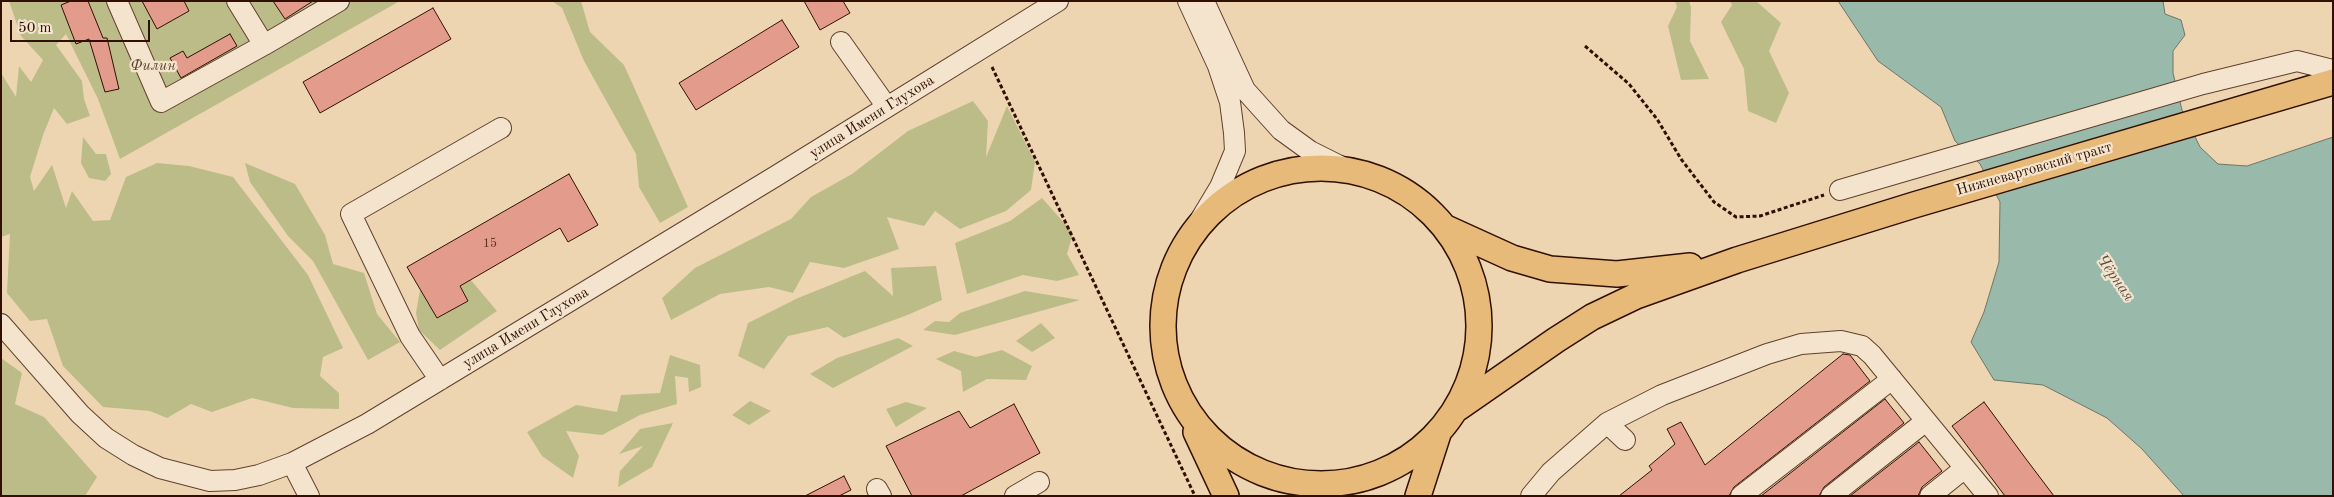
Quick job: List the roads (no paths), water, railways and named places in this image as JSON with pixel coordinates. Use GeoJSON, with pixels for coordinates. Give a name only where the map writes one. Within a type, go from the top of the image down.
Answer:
{"type":"FeatureCollection","features":[{"type":"Feature","properties":{"kind":"main road","name":"Нижневартовский тракт"},"geometry":{"type":"LineString","coordinates":[[1456,409],[1592,317],[1636,296],[1737,260],[1914,205],[2333,82]]}},
{"type":"Feature","properties":{"kind":"main road"},"geometry":{"type":"LineString","coordinates":[[1184,405],[1201,429],[1222,450],[1247,466],[1266,474],[1304,483],[1334,484],[1363,479],[1382,472],[1416,453],[1438,433],[1456,409],[1468,388],[1475,365],[1480,317],[1477,293],[1470,270],[1460,248],[1430,210],[1412,195],[1369,174],[1346,169],[1321,167],[1296,169],[1272,175],[1228,197],[1209,214],[1193,232],[1181,252],[1172,273],[1163,317],[1167,363],[1184,405],[1226,496]]}},
{"type":"Feature","properties":{"kind":"main road","name":"Нижневартовский тракт"},"geometry":{"type":"LineString","coordinates":[[1446,228],[1512,258],[1550,269],[1617,274],[1737,260]]}},
{"type":"Feature","properties":{"kind":"main road"},"geometry":{"type":"LineString","coordinates":[[1418,496],[1438,433]]}},
{"type":"Feature","properties":{"kind":"street"},"geometry":{"type":"LineString","coordinates":[[117,1],[161,102],[339,1]]}},
{"type":"Feature","properties":{"kind":"street"},"geometry":{"type":"LineString","coordinates":[[237,1],[264,45]]}},
{"type":"Feature","properties":{"kind":"street","name":"улица Имени Глухова"},"geometry":{"type":"LineString","coordinates":[[1,324],[80,414],[106,438],[133,456],[160,468],[210,482],[235,480],[259,475],[292,463],[367,424],[1058,1]]}},
{"type":"Feature","properties":{"kind":"street"},"geometry":{"type":"LineString","coordinates":[[1188,1],[1218,66],[1230,102],[1234,142],[1234,151],[1220,187],[1193,232]]}},
{"type":"Feature","properties":{"kind":"street"},"geometry":{"type":"LineString","coordinates":[[1204,1],[1244,90],[1281,130],[1310,151],[1346,169]]}},
{"type":"Feature","properties":{"kind":"street"},"geometry":{"type":"LineString","coordinates":[[841,42],[887,107]]}},
{"type":"Feature","properties":{"kind":"street"},"geometry":{"type":"LineString","coordinates":[[1840,190],[2202,84],[2297,61],[2333,70]]}},
{"type":"Feature","properties":{"kind":"street"},"geometry":{"type":"LineString","coordinates":[[440,380],[410,336],[351,214],[501,128]]}},
{"type":"Feature","properties":{"kind":"street"},"geometry":{"type":"LineString","coordinates":[[1531,496],[1551,472],[1607,423],[1662,395],[1767,354],[1802,344],[1841,341],[1862,346],[1892,379],[1988,496]]}},
{"type":"Feature","properties":{"kind":"street"},"geometry":{"type":"LineString","coordinates":[[1741,496],[1892,379]]}},
{"type":"Feature","properties":{"kind":"street"},"geometry":{"type":"LineString","coordinates":[[1831,496],[1926,421]]}},
{"type":"Feature","properties":{"kind":"street"},"geometry":{"type":"LineString","coordinates":[[1607,423],[1625,440]]}},
{"type":"Feature","properties":{"kind":"street"},"geometry":{"type":"LineString","coordinates":[[292,463],[309,496]]}},
{"type":"Feature","properties":{"kind":"street"},"geometry":{"type":"LineString","coordinates":[[1930,496],[1965,468]]}},
{"type":"Feature","properties":{"kind":"street"},"geometry":{"type":"LineString","coordinates":[[1015,496],[1040,482]]}},
{"type":"Feature","properties":{"kind":"water","name":"Чёрная"},"geometry":{"type":"Polygon","coordinates":[[[1838,1],[2163,1],[2165,14],[2181,20],[2185,35],[2173,51],[2173,73],[2182,110],[2200,147],[2218,164],[2247,166],[2333,137],[2333,496],[2184,496],[2142,449],[2107,418],[2043,385],[1994,380],[1971,342],[1984,312],[1999,262],[2000,202],[1980,164],[1955,141],[1941,107],[1878,61],[1838,1]]]}},
{"type":"Feature","properties":{"kind":"park label","name":"Филин"},"geometry":{"type":"Point","coordinates":[153,66]}}]}
